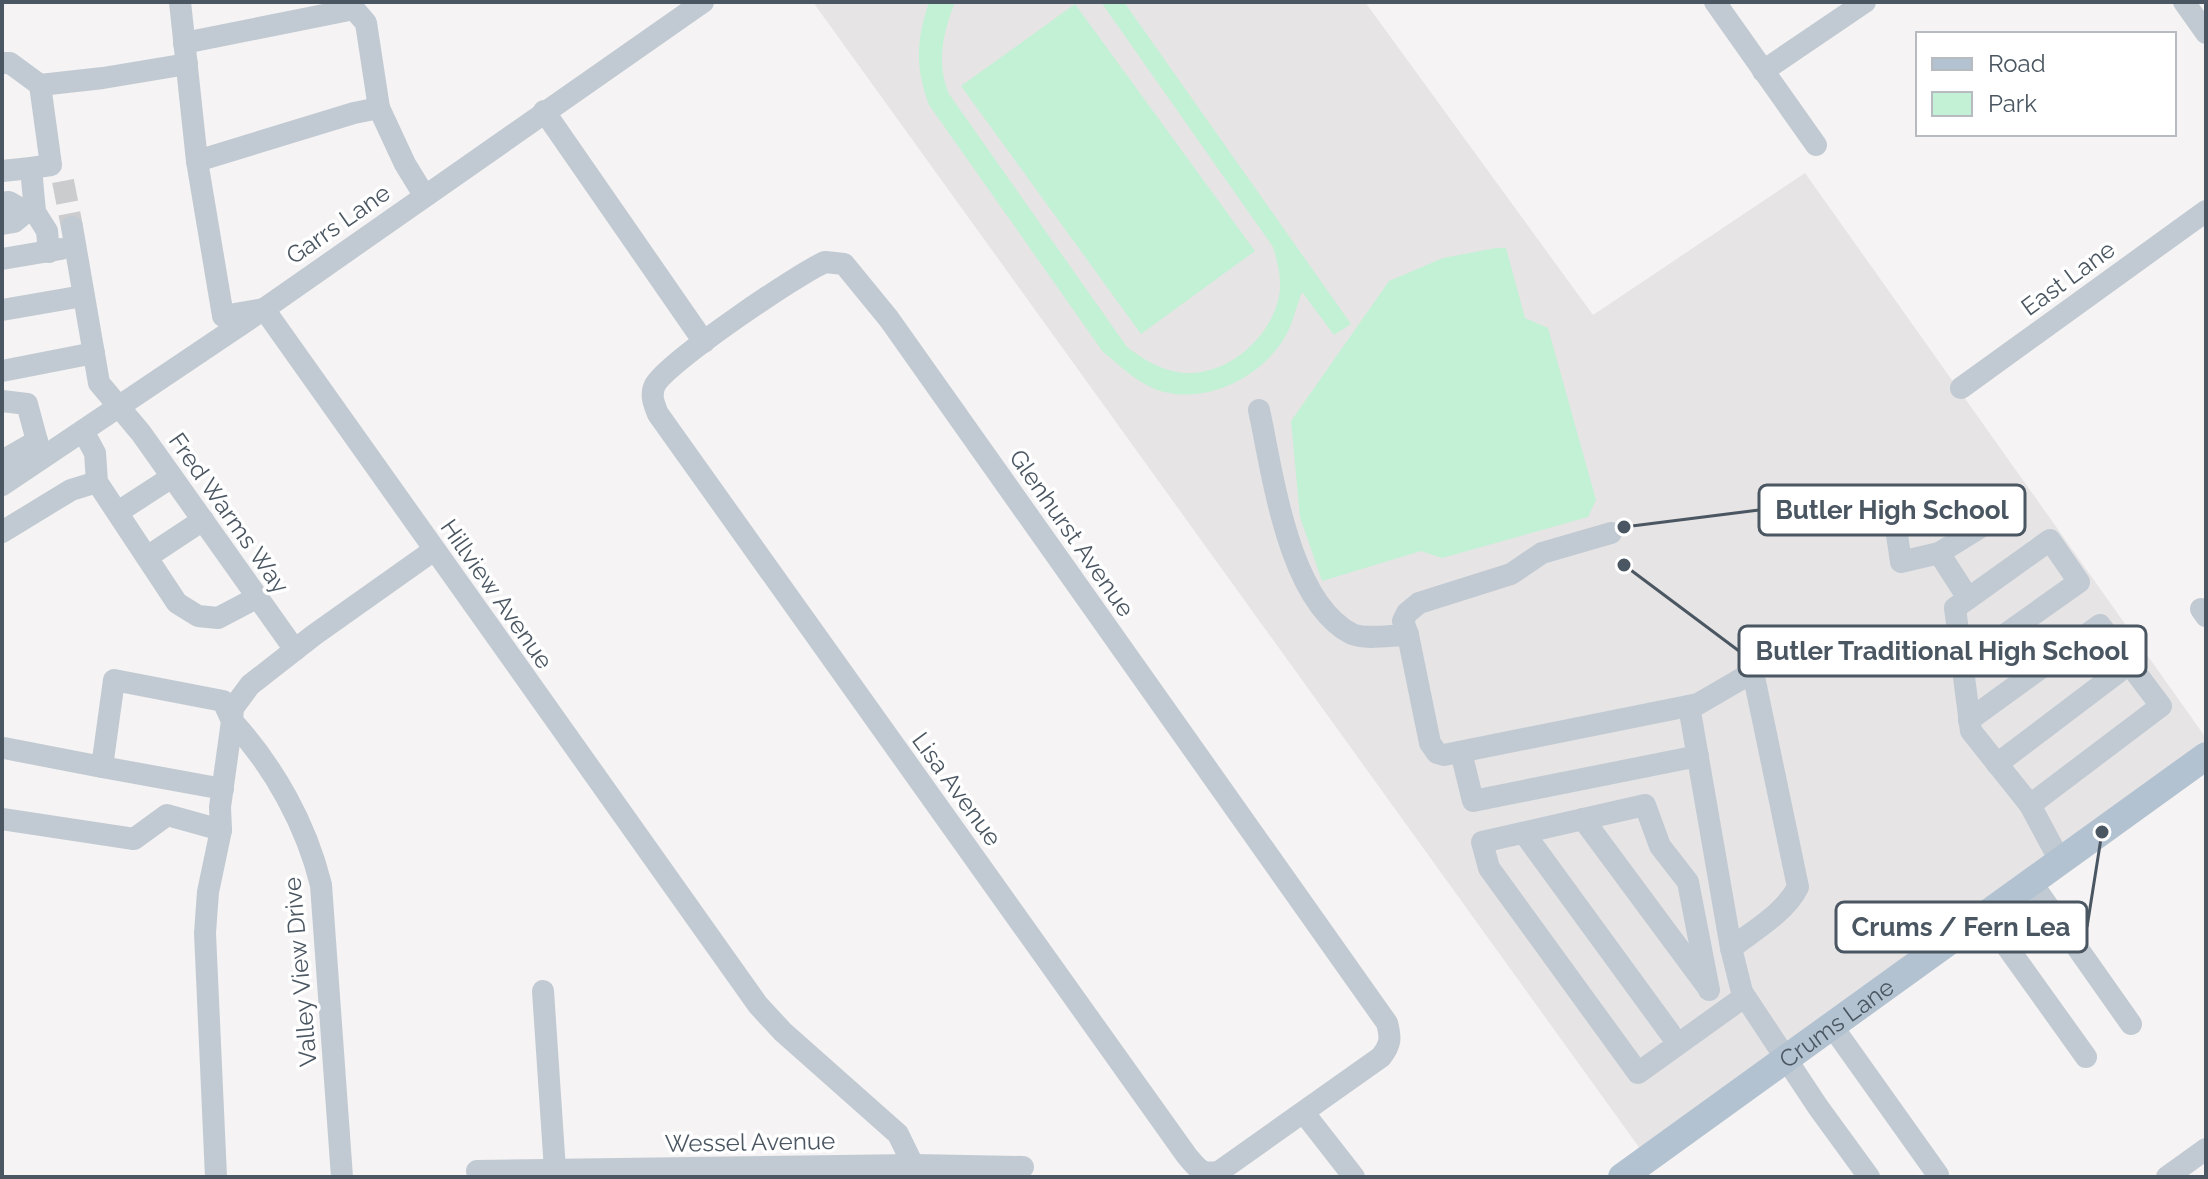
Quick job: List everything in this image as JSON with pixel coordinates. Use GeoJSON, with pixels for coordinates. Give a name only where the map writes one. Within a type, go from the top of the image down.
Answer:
{"type":"FeatureCollection","features":[{"type":"Feature","properties":{"kind":"main road","name":"Crums Lane"},"geometry":{"type":"LineString","coordinates":[[1622,1177],[2060,861],[2202,767]]}},
{"type":"Feature","properties":{"kind":"street"},"geometry":{"type":"LineString","coordinates":[[180,2],[197,161],[223,316],[264,309]]}},
{"type":"Feature","properties":{"kind":"street","name":"Garrs Lane"},"geometry":{"type":"LineString","coordinates":[[2,485],[39,450],[83,431],[121,406],[703,2]]}},
{"type":"Feature","properties":{"kind":"street"},"geometry":{"type":"LineString","coordinates":[[1715,2],[1816,145]]}},
{"type":"Feature","properties":{"kind":"street"},"geometry":{"type":"LineString","coordinates":[[1763,71],[1865,2]]}},
{"type":"Feature","properties":{"kind":"street"},"geometry":{"type":"LineString","coordinates":[[2184,2],[2206,33]]}},
{"type":"Feature","properties":{"kind":"street"},"geometry":{"type":"LineString","coordinates":[[2,63],[10,63],[40,85],[103,78],[354,9],[366,23],[379,108],[405,164],[424,195]]}},
{"type":"Feature","properties":{"kind":"street"},"geometry":{"type":"LineString","coordinates":[[2,224],[14,222],[30,212],[48,171],[40,85]]}},
{"type":"Feature","properties":{"kind":"street"},"geometry":{"type":"LineString","coordinates":[[197,161],[379,108]]}},
{"type":"Feature","properties":{"kind":"street"},"geometry":{"type":"LineString","coordinates":[[544,111],[704,342]]}},
{"type":"Feature","properties":{"kind":"street"},"geometry":{"type":"LineString","coordinates":[[2,171],[48,171]]}},
{"type":"Feature","properties":{"kind":"street"},"geometry":{"type":"LineString","coordinates":[[2,203],[9,202],[30,212],[47,231],[49,252],[2,259]]}},
{"type":"Feature","properties":{"kind":"street","name":"East Lane"},"geometry":{"type":"LineString","coordinates":[[1961,388],[2206,211]]}},
{"type":"Feature","properties":{"kind":"street","name":"Fred Warms Way"},"geometry":{"type":"LineString","coordinates":[[49,252],[73,237],[99,383],[121,406],[295,650]]}},
{"type":"Feature","properties":{"kind":"street","name":"Glenhurst Avenue"},"geometry":{"type":"LineString","coordinates":[[704,342],[825,262],[844,264],[889,319],[1387,1023],[1390,1045],[1381,1057],[1304,1113]]}},
{"type":"Feature","properties":{"kind":"street"},"geometry":{"type":"LineString","coordinates":[[2,310],[83,296]]}},
{"type":"Feature","properties":{"kind":"street","name":"Hillview Avenue"},"geometry":{"type":"LineString","coordinates":[[264,309],[758,1005],[783,1032],[898,1134],[916,1171]]}},
{"type":"Feature","properties":{"kind":"street","name":"Lisa Avenue"},"geometry":{"type":"LineString","coordinates":[[704,342],[673,365],[654,386],[652,396],[658,414],[1187,1156],[1204,1173],[1220,1171],[1304,1113]]}},
{"type":"Feature","properties":{"kind":"street"},"geometry":{"type":"LineString","coordinates":[[2,371],[94,353]]}},
{"type":"Feature","properties":{"kind":"street"},"geometry":{"type":"LineString","coordinates":[[2,401],[27,404],[39,450],[2,461]]}},
{"type":"Feature","properties":{"kind":"street"},"geometry":{"type":"LineString","coordinates":[[1259,410],[1284,526],[1294,560],[1309,586],[1332,620],[1355,636],[1408,635]]}},
{"type":"Feature","properties":{"kind":"street"},"geometry":{"type":"LineString","coordinates":[[83,431],[95,453],[97,482],[177,603],[198,616],[218,618],[258,597]]}},
{"type":"Feature","properties":{"kind":"street"},"geometry":{"type":"LineString","coordinates":[[118,512],[172,477]]}},
{"type":"Feature","properties":{"kind":"street"},"geometry":{"type":"LineString","coordinates":[[2,532],[71,490],[97,482]]}},
{"type":"Feature","properties":{"kind":"street"},"geometry":{"type":"LineString","coordinates":[[147,557],[203,520]]}},
{"type":"Feature","properties":{"kind":"street"},"geometry":{"type":"LineString","coordinates":[[1897,535],[1901,562],[1939,553],[1989,522]]}},
{"type":"Feature","properties":{"kind":"street"},"geometry":{"type":"LineString","coordinates":[[1611,533],[1542,553],[1511,574],[1419,603],[1407,613],[1403,621],[1430,743],[1437,753],[1444,755],[1689,706],[1698,704],[1753,672],[1798,887],[1793,897],[1778,911],[1731,948]]}},
{"type":"Feature","properties":{"kind":"street"},"geometry":{"type":"LineString","coordinates":[[1962,665],[2079,582],[2050,540],[1955,608],[1959,639],[1962,665],[1969,720],[1971,731],[2030,805],[2060,861]]}},
{"type":"Feature","properties":{"kind":"street"},"geometry":{"type":"LineString","coordinates":[[216,1177],[205,933],[208,892],[221,830],[233,708],[250,685],[434,550]]}},
{"type":"Feature","properties":{"kind":"street"},"geometry":{"type":"LineString","coordinates":[[1939,553],[1968,598]]}},
{"type":"Feature","properties":{"kind":"street"},"geometry":{"type":"LineString","coordinates":[[1969,720],[2100,625],[2161,706],[2030,805]]}},
{"type":"Feature","properties":{"kind":"street"},"geometry":{"type":"LineString","coordinates":[[1854,663],[1959,639]]}},
{"type":"Feature","properties":{"kind":"street"},"geometry":{"type":"LineString","coordinates":[[1997,764],[2129,664]]}},
{"type":"Feature","properties":{"kind":"street","name":"Valley View Drive"},"geometry":{"type":"LineString","coordinates":[[102,767],[114,680],[223,701],[232,721],[250,741],[296,814],[313,852],[321,885],[342,1177]]}},
{"type":"Feature","properties":{"kind":"street"},"geometry":{"type":"LineString","coordinates":[[1689,706],[1731,948],[1744,997],[1869,1177]]}},
{"type":"Feature","properties":{"kind":"street"},"geometry":{"type":"LineString","coordinates":[[4,748],[223,789]]}},
{"type":"Feature","properties":{"kind":"street"},"geometry":{"type":"LineString","coordinates":[[1461,752],[1473,801],[1698,756]]}},
{"type":"Feature","properties":{"kind":"street"},"geometry":{"type":"LineString","coordinates":[[1583,819],[1709,990],[1688,882],[1660,846],[1645,805],[1583,819],[1524,833],[1482,842],[1489,868],[1638,1073],[1744,997]]}},
{"type":"Feature","properties":{"kind":"street"},"geometry":{"type":"LineString","coordinates":[[2,819],[134,839],[167,815],[221,830]]}},
{"type":"Feature","properties":{"kind":"street"},"geometry":{"type":"LineString","coordinates":[[1524,833],[1670,1033]]}},
{"type":"Feature","properties":{"kind":"street"},"geometry":{"type":"LineString","coordinates":[[2031,882],[2131,1024]]}},
{"type":"Feature","properties":{"kind":"street"},"geometry":{"type":"LineString","coordinates":[[1985,916],[2086,1057]]}},
{"type":"Feature","properties":{"kind":"street"},"geometry":{"type":"LineString","coordinates":[[543,991],[555,1170]]}},
{"type":"Feature","properties":{"kind":"street"},"geometry":{"type":"LineString","coordinates":[[1832,1026],[1938,1175]]}},
{"type":"Feature","properties":{"kind":"street"},"geometry":{"type":"LineString","coordinates":[[1304,1113],[1354,1177]]}},
{"type":"Feature","properties":{"kind":"street"},"geometry":{"type":"LineString","coordinates":[[2167,1177],[2206,1149]]}},
{"type":"Feature","properties":{"kind":"street","name":"Wessel Avenue"},"geometry":{"type":"LineString","coordinates":[[477,1171],[555,1170],[626,1174],[1023,1167]]}},
{"type":"Feature","properties":{"kind":"shaded area"},"geometry":{"type":"Polygon","coordinates":[[[813,2],[1365,2],[1593,315],[1805,173],[2206,742],[1641,1150],[813,2]]]}},
{"type":"Feature","properties":{"kind":"green space"},"geometry":{"type":"Polygon","coordinates":[[[929,2],[955,2],[947,25],[942,59],[949,94],[1127,347],[1154,364],[1176,372],[1201,372],[1217,368],[1247,350],[1259,337],[1276,307],[1280,279],[1273,247],[1101,2],[1124,2],[1351,324],[1334,335],[1302,292],[1288,332],[1275,351],[1233,384],[1199,394],[1181,394],[1155,389],[1132,375],[1103,352],[929,105],[921,78],[919,54],[929,2]]]}},
{"type":"Feature","properties":{"kind":"green space"},"geometry":{"type":"Polygon","coordinates":[[[1075,4],[1255,251],[1141,334],[961,86],[1075,4]]]}},
{"type":"Feature","properties":{"kind":"green space"},"geometry":{"type":"Polygon","coordinates":[[[1506,248],[1525,318],[1548,328],[1596,500],[1588,517],[1442,558],[1421,551],[1322,581],[1300,517],[1291,421],[1389,281],[1443,258],[1506,248]]]}},
{"type":"Feature","properties":{"kind":"tunnel"},"geometry":{"type":"LineString","coordinates":[[63,181],[72,227]]}},
{"type":"Feature","properties":{"kind":"place","name":"Butler High School"},"geometry":{"type":"Point","coordinates":[1624,527]}},
{"type":"Feature","properties":{"kind":"place","name":"Butler Traditional High School"},"geometry":{"type":"Point","coordinates":[1624,565]}},
{"type":"Feature","properties":{"kind":"place","name":"Crums / Fern Lea"},"geometry":{"type":"Point","coordinates":[2102,832]}}]}
